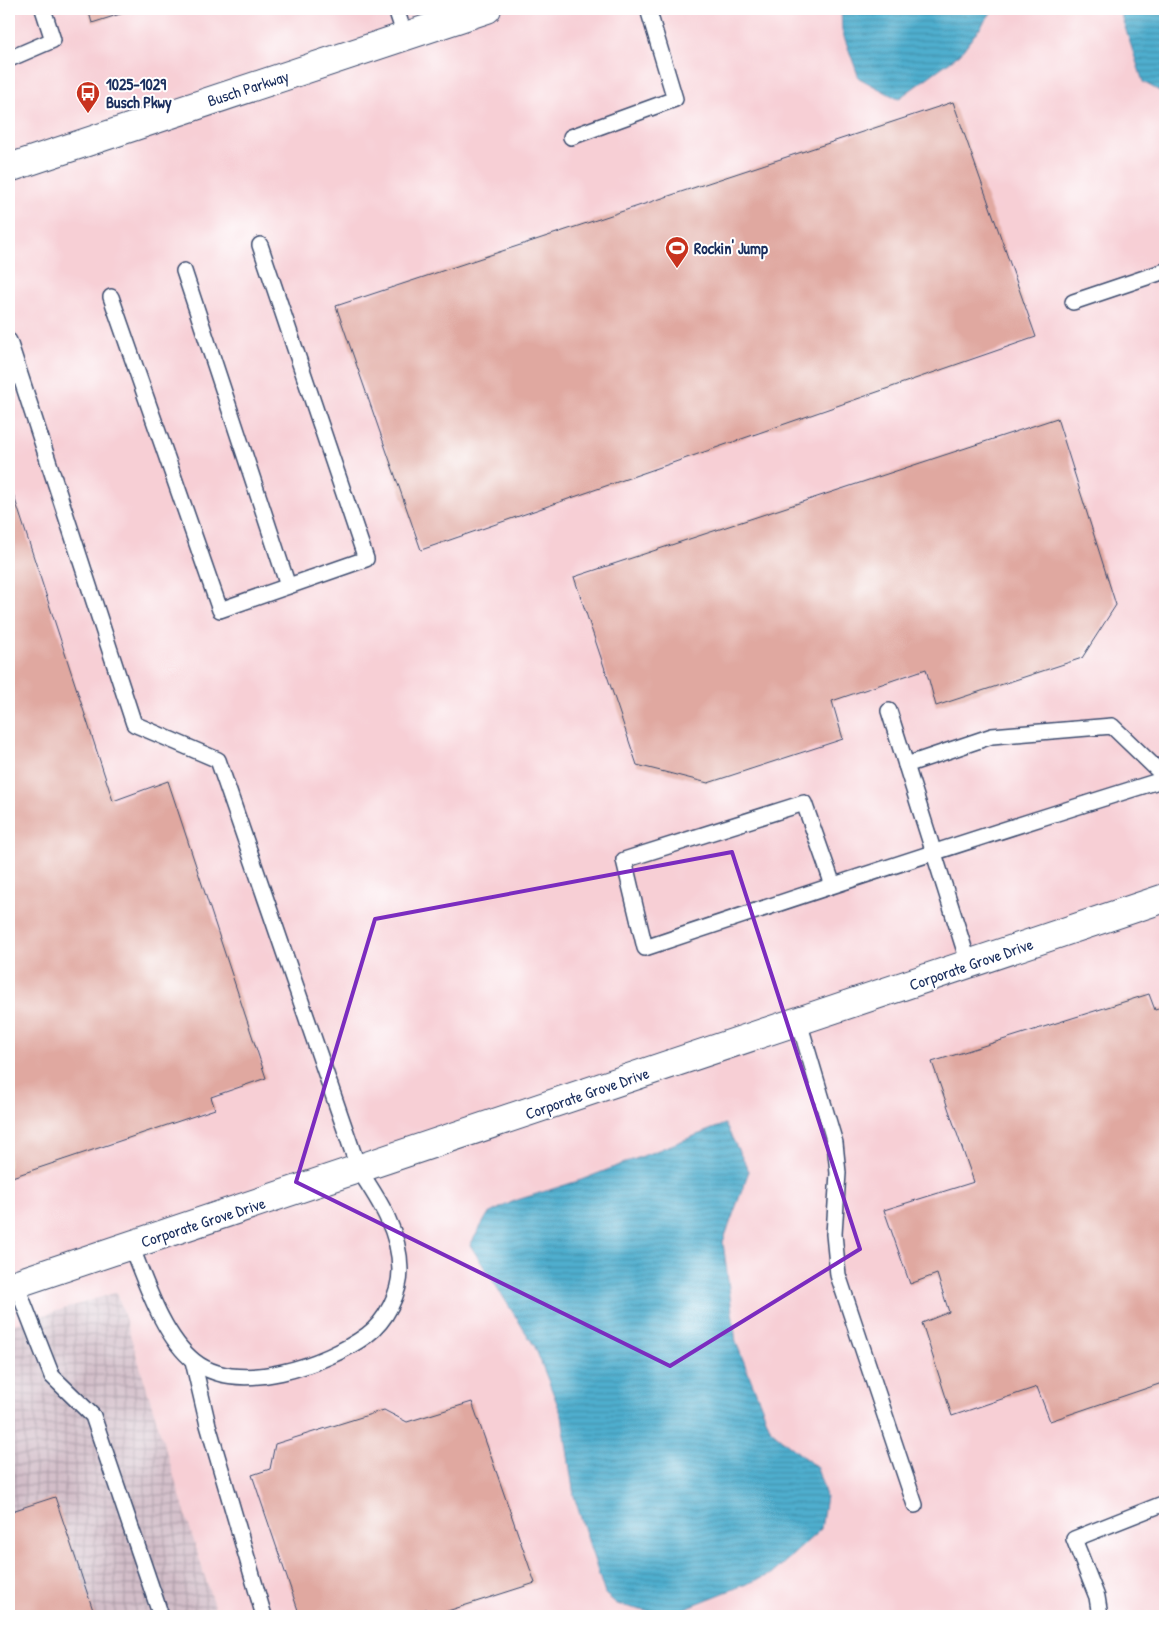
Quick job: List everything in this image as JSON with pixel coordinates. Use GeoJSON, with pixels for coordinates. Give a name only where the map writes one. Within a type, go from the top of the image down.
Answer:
{"type":"FeatureCollection","features":[{"type":"Feature","properties":{"kind":"street","name":"Busch Parkway"},"geometry":{"type":"LineString","coordinates":[[10,165],[487,9]]}},
{"type":"Feature","properties":{"kind":"street","name":"Corporate Grove Drive"},"geometry":{"type":"LineString","coordinates":[[12,1285],[1165,898]]}},
{"type":"Feature","properties":{"kind":"lane"},"geometry":{"type":"LineString","coordinates":[[9,59],[53,40],[43,9]]}},
{"type":"Feature","properties":{"kind":"lane"},"geometry":{"type":"LineString","coordinates":[[396,9],[405,36]]}},
{"type":"Feature","properties":{"kind":"lane"},"geometry":{"type":"LineString","coordinates":[[571,137],[675,99],[648,9]]}},
{"type":"Feature","properties":{"kind":"lane"},"geometry":{"type":"LineString","coordinates":[[111,297],[220,610],[366,559],[260,245]]}},
{"type":"Feature","properties":{"kind":"lane"},"geometry":{"type":"LineString","coordinates":[[184,271],[288,586]]}},
{"type":"Feature","properties":{"kind":"lane"},"geometry":{"type":"LineString","coordinates":[[1073,302],[1165,271]]}},
{"type":"Feature","properties":{"kind":"lane"},"geometry":{"type":"LineString","coordinates":[[9,341],[134,724],[218,760],[359,1170],[383,1205],[397,1242],[400,1271],[392,1306],[368,1334],[326,1357],[288,1371],[247,1377],[213,1373],[193,1360],[178,1344],[156,1308],[131,1246]]}},
{"type":"Feature","properties":{"kind":"lane"},"geometry":{"type":"LineString","coordinates":[[890,711],[969,964]]}},
{"type":"Feature","properties":{"kind":"lane"},"geometry":{"type":"LineString","coordinates":[[833,885],[804,803],[624,860],[645,948],[1165,778],[1112,726],[992,736],[906,764]]}},
{"type":"Feature","properties":{"kind":"lane"},"geometry":{"type":"LineString","coordinates":[[799,1022],[836,1142],[838,1173],[834,1234],[838,1275],[915,1505]]}},
{"type":"Feature","properties":{"kind":"lane"},"geometry":{"type":"LineString","coordinates":[[12,1285],[52,1376],[94,1416],[161,1616]]}},
{"type":"Feature","properties":{"kind":"lane"},"geometry":{"type":"LineString","coordinates":[[193,1360],[208,1425],[264,1616]]}},
{"type":"Feature","properties":{"kind":"lane"},"geometry":{"type":"LineString","coordinates":[[1100,1616],[1098,1597],[1074,1539],[1165,1503]]}},
{"type":"Feature","properties":{"kind":"highlighted area"},"geometry":{"type":"Polygon","coordinates":[[[732,852],[860,1249],[670,1366],[296,1182],[375,919],[732,852]]]}},
{"type":"Feature","properties":{"kind":"shaded area"},"geometry":{"type":"Polygon","coordinates":[[[9,9],[1165,9],[1165,1616],[9,1616],[9,9]]]}},
{"type":"Feature","properties":{"kind":"shaded area"},"geometry":{"type":"Polygon","coordinates":[[[117,1292],[217,1616],[9,1616],[9,1326],[117,1292]]]}},
{"type":"Feature","properties":{"kind":"water"},"geometry":{"type":"Polygon","coordinates":[[[841,9],[994,9],[960,54],[898,99],[859,78],[842,31],[841,9]]]}},
{"type":"Feature","properties":{"kind":"water"},"geometry":{"type":"Polygon","coordinates":[[[1119,9],[1165,9],[1165,94],[1143,82],[1119,9]]]}},
{"type":"Feature","properties":{"kind":"water"},"geometry":{"type":"Polygon","coordinates":[[[725,1124],[749,1171],[723,1242],[736,1342],[771,1430],[817,1468],[826,1496],[821,1529],[772,1574],[665,1616],[617,1604],[605,1594],[574,1496],[562,1416],[535,1347],[470,1245],[488,1214],[514,1201],[581,1180],[725,1124]]]}},
{"type":"Feature","properties":{"kind":"building"},"geometry":{"type":"Polygon","coordinates":[[[88,9],[136,9],[92,23],[88,9]]]}},
{"type":"Feature","properties":{"kind":"building"},"geometry":{"type":"Polygon","coordinates":[[[953,102],[1036,337],[421,550],[336,306],[953,102]]]}},
{"type":"Feature","properties":{"kind":"building"},"geometry":{"type":"Polygon","coordinates":[[[1057,418],[1116,605],[1082,658],[936,706],[926,669],[832,701],[843,739],[708,783],[637,765],[574,577],[1057,418]]]}},
{"type":"Feature","properties":{"kind":"building"},"geometry":{"type":"Polygon","coordinates":[[[9,481],[113,801],[168,781],[266,1078],[211,1097],[215,1109],[9,1178],[9,481]]]}},
{"type":"Feature","properties":{"kind":"building"},"geometry":{"type":"Polygon","coordinates":[[[1149,994],[1155,1010],[1165,1007],[1165,1382],[1050,1421],[1037,1387],[952,1416],[922,1323],[949,1312],[937,1274],[910,1284],[884,1210],[974,1182],[932,1062],[1149,994]]]}},
{"type":"Feature","properties":{"kind":"building"},"geometry":{"type":"Polygon","coordinates":[[[472,1402],[535,1583],[432,1616],[429,1616],[426,1609],[403,1616],[300,1616],[252,1475],[270,1469],[275,1444],[384,1410],[407,1422],[472,1402]]]}},
{"type":"Feature","properties":{"kind":"building"},"geometry":{"type":"Polygon","coordinates":[[[55,1497],[95,1616],[9,1616],[9,1512],[55,1497]]]}},
{"type":"Feature","properties":{"kind":"place","name":"1025-1029 Busch Pkwy"},"geometry":{"type":"Point","coordinates":[88,114]}},
{"type":"Feature","properties":{"kind":"place","name":"Rockin' Jump"},"geometry":{"type":"Point","coordinates":[677,269]}}]}
